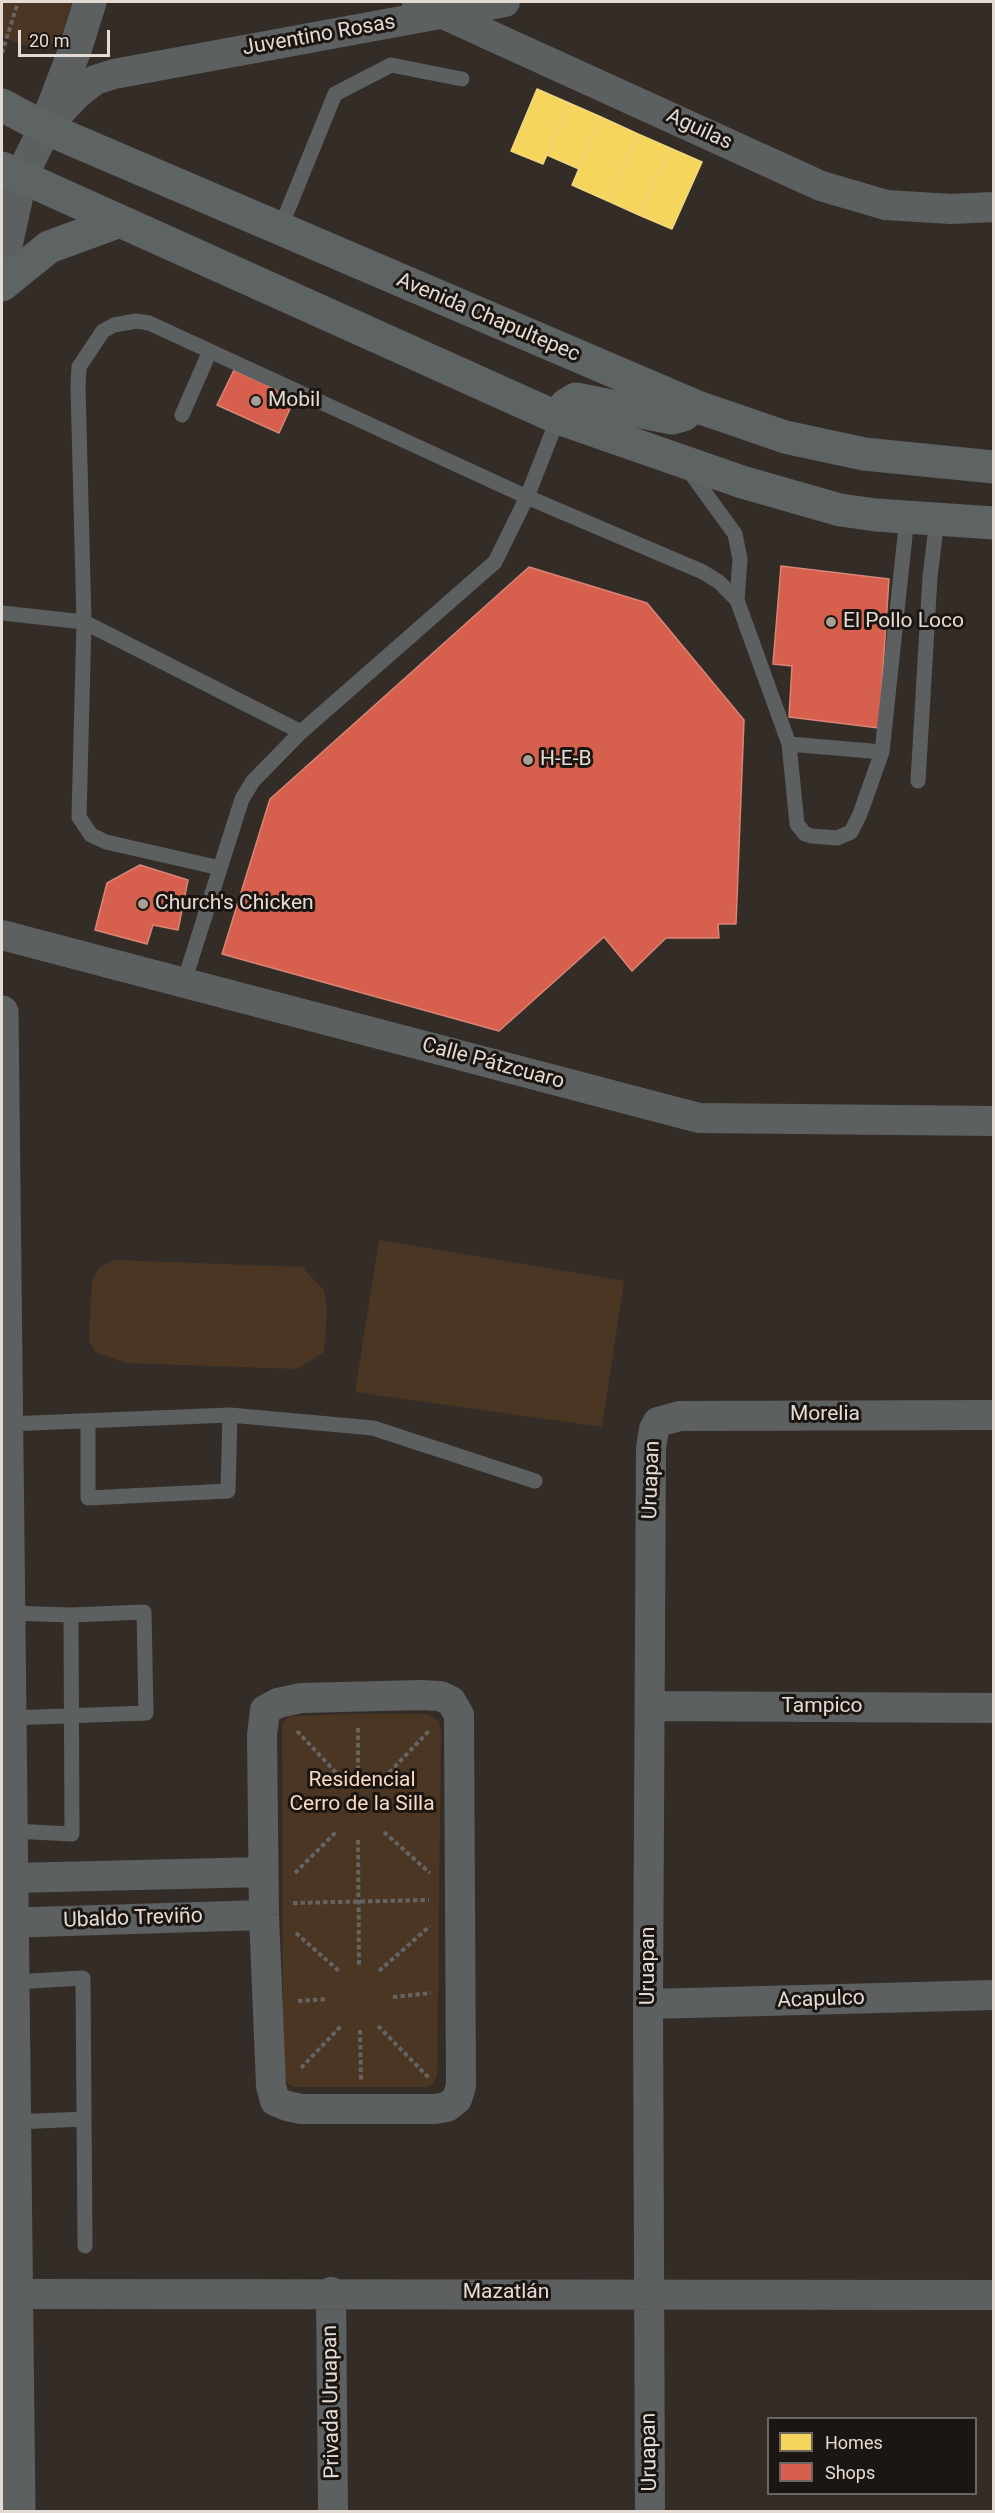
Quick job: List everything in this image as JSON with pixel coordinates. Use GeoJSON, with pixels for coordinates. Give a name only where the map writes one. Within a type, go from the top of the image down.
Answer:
{"type":"FeatureCollection","features":[{"type":"Feature","properties":{"kind":"main road","name":"Avenida Chapultepec"},"geometry":{"type":"LineString","coordinates":[[2,105],[45,128],[695,406],[785,437],[864,454],[993,466]]}},
{"type":"Feature","properties":{"kind":"main road"},"geometry":{"type":"LineString","coordinates":[[11,172],[558,417],[742,482],[840,510],[993,523]]}},
{"type":"Feature","properties":{"kind":"main road"},"geometry":{"type":"LineString","coordinates":[[2,285],[50,247],[120,221]]}},
{"type":"Feature","properties":{"kind":"main road"},"geometry":{"type":"LineString","coordinates":[[558,417],[566,405],[576,399],[672,418],[683,415],[695,406]]}},
{"type":"Feature","properties":{"kind":"street"},"geometry":{"type":"LineString","coordinates":[[2,264],[11,172],[45,128],[76,47],[90,2]]}},
{"type":"Feature","properties":{"kind":"street","name":"Aguilas"},"geometry":{"type":"LineString","coordinates":[[417,2],[821,186],[886,205],[951,209],[993,207]]}},
{"type":"Feature","properties":{"kind":"street","name":"Juventino Rosas"},"geometry":{"type":"LineString","coordinates":[[45,128],[76,95],[95,80],[114,74],[505,2]]}},
{"type":"Feature","properties":{"kind":"street","name":"Calle Pátzcuaro"},"geometry":{"type":"LineString","coordinates":[[2,935],[699,1118],[993,1121]]}},
{"type":"Feature","properties":{"kind":"street"},"geometry":{"type":"LineString","coordinates":[[2,1012],[8,1424],[8,1613],[14,1878],[7,1923],[8,1985],[16,2122],[20,2511]]}},
{"type":"Feature","properties":{"kind":"street","name":"Morelia"},"geometry":{"type":"LineString","coordinates":[[658,1422],[680,1416],[993,1415]]}},
{"type":"Feature","properties":{"kind":"street","name":"Uruapan"},"geometry":{"type":"LineString","coordinates":[[650,2511],[648,2004],[651,1448],[658,1422]]}},
{"type":"Feature","properties":{"kind":"street"},"geometry":{"type":"LineString","coordinates":[[430,1695],[452,1701],[459,1715],[461,2086],[456,2100],[447,2107],[435,2109],[301,2109],[275,2100],[272,2086],[263,1872],[262,1735],[266,1710],[273,1705],[301,1698],[430,1695]]}},
{"type":"Feature","properties":{"kind":"street","name":"Tampico"},"geometry":{"type":"LineString","coordinates":[[650,1706],[993,1708]]}},
{"type":"Feature","properties":{"kind":"street","name":"Ubaldo Treviño"},"geometry":{"type":"LineString","coordinates":[[14,1878],[263,1872]]}},
{"type":"Feature","properties":{"kind":"street","name":"Ubaldo Treviño"},"geometry":{"type":"LineString","coordinates":[[7,1923],[264,1910]]}},
{"type":"Feature","properties":{"kind":"street","name":"Acapulco"},"geometry":{"type":"LineString","coordinates":[[648,2004],[993,1995]]}},
{"type":"Feature","properties":{"kind":"street","name":"Mazatlán"},"geometry":{"type":"LineString","coordinates":[[18,2294],[330,2292],[993,2295]]}},
{"type":"Feature","properties":{"kind":"street","name":"Privada Uruapan"},"geometry":{"type":"LineString","coordinates":[[330,2292],[333,2511]]}},
{"type":"Feature","properties":{"kind":"lane"},"geometry":{"type":"LineString","coordinates":[[280,229],[335,94],[390,65],[462,79]]}},
{"type":"Feature","properties":{"kind":"lane"},"geometry":{"type":"LineString","coordinates":[[220,868],[106,842],[91,835],[84,827],[78,806],[84,622],[80,367],[103,332],[114,325],[136,321],[149,323],[527,497],[703,572],[719,582],[737,600]]}},
{"type":"Feature","properties":{"kind":"lane"},"geometry":{"type":"LineString","coordinates":[[182,416],[210,351]]}},
{"type":"Feature","properties":{"kind":"lane"},"geometry":{"type":"LineString","coordinates":[[184,982],[242,799],[253,781],[302,732],[495,562],[527,497],[558,417]]}},
{"type":"Feature","properties":{"kind":"lane"},"geometry":{"type":"LineString","coordinates":[[682,461],[735,534],[740,559],[737,600],[789,744],[797,824],[805,834],[837,838],[851,831],[860,814],[882,752],[922,518]]}},
{"type":"Feature","properties":{"kind":"lane"},"geometry":{"type":"LineString","coordinates":[[918,781],[930,577],[922,518]]}},
{"type":"Feature","properties":{"kind":"lane"},"geometry":{"type":"LineString","coordinates":[[2,614],[84,622],[302,732]]}},
{"type":"Feature","properties":{"kind":"lane"},"geometry":{"type":"LineString","coordinates":[[789,744],[882,752]]}},
{"type":"Feature","properties":{"kind":"lane"},"geometry":{"type":"LineString","coordinates":[[8,1424],[230,1415],[374,1428],[534,1481]]}},
{"type":"Feature","properties":{"kind":"lane"},"geometry":{"type":"LineString","coordinates":[[88,1421],[88,1498],[228,1491],[230,1415]]}},
{"type":"Feature","properties":{"kind":"lane"},"geometry":{"type":"LineString","coordinates":[[8,1613],[71,1615],[144,1612],[146,1713],[10,1718]]}},
{"type":"Feature","properties":{"kind":"lane"},"geometry":{"type":"LineString","coordinates":[[13,1831],[72,1834],[71,1615]]}},
{"type":"Feature","properties":{"kind":"lane"},"geometry":{"type":"LineString","coordinates":[[8,1985],[83,1978],[85,2246]]}},
{"type":"Feature","properties":{"kind":"lane"},"geometry":{"type":"LineString","coordinates":[[16,2122],[84,2119]]}},
{"type":"Feature","properties":{"kind":"path"},"geometry":{"type":"LineString","coordinates":[[2,53],[18,2]]}},
{"type":"Feature","properties":{"kind":"path"},"geometry":{"type":"LineString","coordinates":[[358,1770],[359,1696]]}},
{"type":"Feature","properties":{"kind":"path"},"geometry":{"type":"LineString","coordinates":[[384,1778],[429,1732],[452,1701]]}},
{"type":"Feature","properties":{"kind":"path"},"geometry":{"type":"LineString","coordinates":[[273,1705],[339,1776]]}},
{"type":"Feature","properties":{"kind":"path"},"geometry":{"type":"LineString","coordinates":[[264,1910],[336,1831]]}},
{"type":"Feature","properties":{"kind":"path"},"geometry":{"type":"LineString","coordinates":[[384,1832],[460,1900]]}},
{"type":"Feature","properties":{"kind":"path"},"geometry":{"type":"LineString","coordinates":[[358,1840],[359,1965]]}},
{"type":"Feature","properties":{"kind":"path"},"geometry":{"type":"LineString","coordinates":[[264,1910],[359,1900],[460,1900]]}},
{"type":"Feature","properties":{"kind":"path"},"geometry":{"type":"LineString","coordinates":[[379,1971],[460,1900]]}},
{"type":"Feature","properties":{"kind":"path"},"geometry":{"type":"LineString","coordinates":[[264,1910],[340,1972]]}},
{"type":"Feature","properties":{"kind":"path"},"geometry":{"type":"LineString","coordinates":[[393,1997],[461,1990]]}},
{"type":"Feature","properties":{"kind":"path"},"geometry":{"type":"LineString","coordinates":[[275,2100],[342,2025]]}},
{"type":"Feature","properties":{"kind":"path"},"geometry":{"type":"LineString","coordinates":[[378,2026],[424,2074],[456,2100]]}},
{"type":"Feature","properties":{"kind":"path"},"geometry":{"type":"LineString","coordinates":[[360,2030],[361,2109]]}},
{"type":"Feature","properties":{"kind":"green space"},"geometry":{"type":"Polygon","coordinates":[[[2,2],[72,2],[63,31],[58,39],[43,48],[35,49],[2,37],[2,2]]]}},
{"type":"Feature","properties":{"kind":"green space"},"geometry":{"type":"Polygon","coordinates":[[[379,1240],[624,1281],[602,1427],[355,1392],[379,1240]]]}},
{"type":"Feature","properties":{"kind":"green space"},"geometry":{"type":"Polygon","coordinates":[[[113,1260],[302,1267],[324,1290],[327,1311],[324,1352],[297,1369],[126,1363],[95,1352],[89,1340],[92,1281],[99,1268],[113,1260]]]}},
{"type":"Feature","properties":{"kind":"green space","name":"Residencial Cerro de la Silla"},"geometry":{"type":"Polygon","coordinates":[[[427,1714],[439,1721],[441,1733],[437,2075],[434,2083],[427,2087],[294,2087],[288,2084],[283,2074],[282,1726],[291,1716],[427,1714]]]}},
{"type":"Feature","properties":{"kind":"building: Homes"},"geometry":{"type":"Polygon","coordinates":[[[537,89],[569,103],[543,164],[511,151],[537,89]]]}},
{"type":"Feature","properties":{"kind":"building: Homes"},"geometry":{"type":"Polygon","coordinates":[[[569,103],[601,117],[579,169],[547,155],[569,103]]]}},
{"type":"Feature","properties":{"kind":"building: Homes"},"geometry":{"type":"Polygon","coordinates":[[[601,117],[638,134],[608,201],[572,185],[601,117]]]}},
{"type":"Feature","properties":{"kind":"building: Homes"},"geometry":{"type":"Polygon","coordinates":[[[638,134],[670,148],[639,215],[608,201],[638,134]]]}},
{"type":"Feature","properties":{"kind":"building: Homes"},"geometry":{"type":"Polygon","coordinates":[[[670,148],[702,162],[672,229],[639,215],[670,148]]]}},
{"type":"Feature","properties":{"kind":"building: Shops","name":"Mobil"},"geometry":{"type":"Polygon","coordinates":[[[234,370],[295,398],[279,433],[217,405],[234,370]]]}},
{"type":"Feature","properties":{"kind":"building: Shops","name":"El Pollo Loco"},"geometry":{"type":"Polygon","coordinates":[[[781,566],[889,579],[879,728],[789,717],[792,666],[773,664],[781,566]]]}},
{"type":"Feature","properties":{"kind":"building: Shops","name":"H-E-B"},"geometry":{"type":"Polygon","coordinates":[[[529,567],[647,603],[744,720],[736,924],[718,924],[719,938],[666,938],[632,971],[604,937],[499,1031],[222,954],[270,799],[529,567]]]}},
{"type":"Feature","properties":{"kind":"building: Shops","name":"Church's Chicken"},"geometry":{"type":"Polygon","coordinates":[[[140,865],[188,880],[178,930],[153,925],[147,944],[95,930],[107,883],[140,865]]]}},
{"type":"Feature","properties":{"kind":"place","name":"Mobil"},"geometry":{"type":"Point","coordinates":[256,401]}},
{"type":"Feature","properties":{"kind":"place","name":"El Pollo Loco"},"geometry":{"type":"Point","coordinates":[831,622]}},
{"type":"Feature","properties":{"kind":"place","name":"H-E-B"},"geometry":{"type":"Point","coordinates":[528,760]}},
{"type":"Feature","properties":{"kind":"place","name":"Church's Chicken"},"geometry":{"type":"Point","coordinates":[143,904]}}]}
